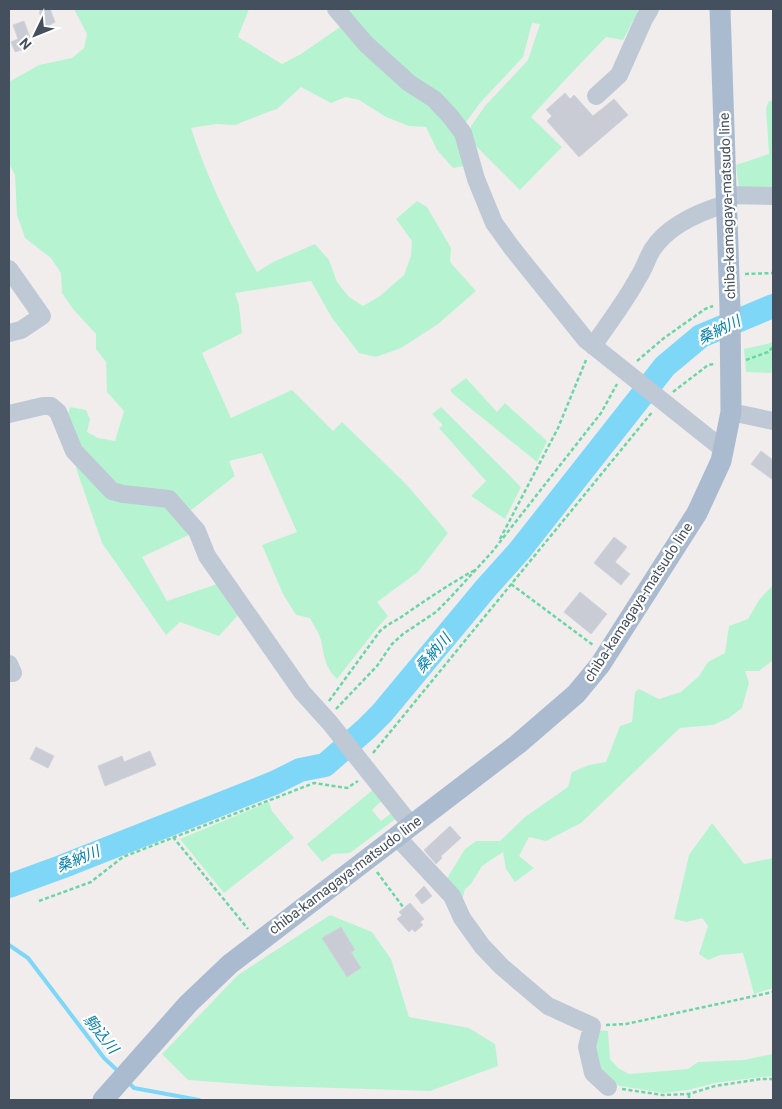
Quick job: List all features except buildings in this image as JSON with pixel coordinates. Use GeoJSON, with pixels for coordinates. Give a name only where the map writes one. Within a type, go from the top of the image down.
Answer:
{"type":"FeatureCollection","features":[{"type":"Feature","properties":{"kind":"main road","name":"chiba-kamagaya-matsudo line"},"geometry":{"type":"LineString","coordinates":[[106,1097],[188,1004],[230,964],[553,716],[576,694],[606,655],[696,513],[710,486],[724,450],[731,412],[731,355],[726,305],[729,276],[720,9]]}},
{"type":"Feature","properties":{"kind":"street"},"geometry":{"type":"LineString","coordinates":[[336,9],[366,44],[409,83],[434,99],[463,133],[476,180],[494,223],[586,340],[724,450]]}},
{"type":"Feature","properties":{"kind":"street"},"geometry":{"type":"LineString","coordinates":[[596,96],[619,75],[644,18],[650,9]]}},
{"type":"Feature","properties":{"kind":"street"},"geometry":{"type":"LineString","coordinates":[[593,346],[638,278],[652,250],[662,238],[682,222],[726,200],[773,196]]}},
{"type":"Feature","properties":{"kind":"street"},"geometry":{"type":"LineString","coordinates":[[9,269],[42,316],[21,330],[9,333]]}},
{"type":"Feature","properties":{"kind":"street"},"geometry":{"type":"LineString","coordinates":[[9,414],[51,406],[58,412],[74,451],[112,491],[169,499],[197,531],[207,556],[302,692],[326,718],[364,766],[403,831],[452,896],[462,918],[482,946],[502,967],[548,1006],[592,1026],[587,1047],[593,1073],[608,1087]]}},
{"type":"Feature","properties":{"kind":"street"},"geometry":{"type":"LineString","coordinates":[[731,412],[773,421]]}},
{"type":"Feature","properties":{"kind":"path"},"geometry":{"type":"LineString","coordinates":[[729,276],[773,273]]}},
{"type":"Feature","properties":{"kind":"path"},"geometry":{"type":"LineString","coordinates":[[326,718],[377,666],[392,644],[403,634],[436,612],[478,568],[601,413],[628,373],[670,334],[705,309],[726,305]]}},
{"type":"Feature","properties":{"kind":"path"},"geometry":{"type":"LineString","coordinates":[[496,547],[558,428],[580,371],[593,346]]}},
{"type":"Feature","properties":{"kind":"path"},"geometry":{"type":"LineString","coordinates":[[39,901],[91,882],[123,856],[314,783],[347,788],[661,401],[708,365],[726,362],[731,355],[743,361],[768,352],[773,347]]}},
{"type":"Feature","properties":{"kind":"path"},"geometry":{"type":"LineString","coordinates":[[326,718],[380,631],[390,622],[405,615],[434,594],[478,568]]}},
{"type":"Feature","properties":{"kind":"path"},"geometry":{"type":"LineString","coordinates":[[511,584],[606,655]]}},
{"type":"Feature","properties":{"kind":"path"},"geometry":{"type":"LineString","coordinates":[[173,837],[258,941]]}},
{"type":"Feature","properties":{"kind":"path"},"geometry":{"type":"LineString","coordinates":[[376,872],[403,907]]}},
{"type":"Feature","properties":{"kind":"path"},"geometry":{"type":"LineString","coordinates":[[592,1026],[626,1024],[773,992]]}},
{"type":"Feature","properties":{"kind":"path"},"geometry":{"type":"LineString","coordinates":[[608,1087],[663,1095],[689,1094],[715,1086],[773,1079]]}},
{"type":"Feature","properties":{"kind":"path"},"geometry":{"type":"LineString","coordinates":[[689,1094],[689,1100]]}},
{"type":"Feature","properties":{"kind":"green space"},"geometry":{"type":"Polygon","coordinates":[[[74,9],[249,9],[238,37],[282,64],[301,54],[343,25],[459,132],[464,166],[453,168],[437,150],[426,127],[409,126],[386,117],[359,100],[346,97],[331,103],[301,87],[277,109],[235,125],[216,124],[191,128],[220,202],[257,272],[273,262],[315,244],[329,260],[337,282],[349,297],[363,306],[380,296],[404,275],[411,256],[412,241],[396,219],[417,201],[427,207],[451,248],[450,262],[476,291],[438,324],[401,348],[376,357],[359,353],[332,318],[311,281],[235,293],[239,305],[242,333],[202,353],[231,418],[292,390],[333,431],[342,422],[406,484],[448,533],[418,572],[377,602],[388,616],[337,679],[327,666],[320,637],[310,618],[296,615],[283,594],[262,545],[297,532],[262,453],[229,461],[235,476],[186,514],[122,491],[78,449],[66,420],[70,407],[86,410],[90,419],[87,432],[98,438],[115,441],[124,411],[107,392],[106,362],[96,349],[96,334],[73,309],[62,293],[61,273],[51,258],[25,238],[17,215],[15,175],[9,164],[9,82],[39,65],[72,58],[84,48],[87,34],[74,9]]]}},
{"type":"Feature","properties":{"kind":"green space"},"geometry":{"type":"Polygon","coordinates":[[[339,9],[639,9],[623,40],[606,37],[531,117],[562,147],[520,190],[471,141],[471,126],[485,106],[528,60],[540,24],[532,23],[523,57],[480,103],[464,125],[339,9]]]}},
{"type":"Feature","properties":{"kind":"green space"},"geometry":{"type":"Polygon","coordinates":[[[769,101],[773,101],[773,193],[739,190],[736,165],[769,154],[766,108],[769,101]]]}},
{"type":"Feature","properties":{"kind":"green space"},"geometry":{"type":"Polygon","coordinates":[[[773,339],[771,373],[746,372],[744,349],[771,343],[773,339]]]}},
{"type":"Feature","properties":{"kind":"green space"},"geometry":{"type":"Polygon","coordinates":[[[466,378],[497,412],[505,403],[547,441],[537,462],[454,395],[450,390],[466,378]]]}},
{"type":"Feature","properties":{"kind":"green space"},"geometry":{"type":"Polygon","coordinates":[[[441,407],[521,487],[505,519],[471,496],[486,481],[439,428],[443,425],[432,414],[441,407]]]}},
{"type":"Feature","properties":{"kind":"green space"},"geometry":{"type":"Polygon","coordinates":[[[73,453],[98,481],[167,502],[195,532],[142,557],[167,601],[220,583],[240,613],[219,636],[180,622],[166,635],[102,543],[77,471],[73,453]]]}},
{"type":"Feature","properties":{"kind":"green space"},"geometry":{"type":"Polygon","coordinates":[[[773,585],[773,660],[759,671],[745,671],[749,683],[742,708],[729,718],[713,725],[680,728],[581,823],[546,841],[529,837],[519,856],[534,868],[515,882],[506,869],[503,852],[482,866],[471,884],[465,889],[462,901],[446,880],[465,849],[476,841],[500,841],[525,817],[568,787],[572,772],[589,765],[606,762],[620,726],[632,722],[635,692],[639,689],[659,699],[681,692],[699,676],[708,662],[725,653],[729,626],[748,619],[759,600],[773,585]]]}},
{"type":"Feature","properties":{"kind":"green space"},"geometry":{"type":"Polygon","coordinates":[[[375,788],[385,798],[372,810],[381,821],[394,811],[398,817],[350,853],[333,854],[322,862],[307,844],[375,788]]]}},
{"type":"Feature","properties":{"kind":"green space"},"geometry":{"type":"Polygon","coordinates":[[[269,802],[272,811],[294,838],[224,893],[180,839],[269,802]]]}},
{"type":"Feature","properties":{"kind":"green space"},"geometry":{"type":"Polygon","coordinates":[[[712,823],[744,864],[773,858],[773,988],[754,994],[743,953],[720,955],[708,960],[699,954],[708,926],[702,918],[687,922],[674,919],[689,855],[712,823]]]}},
{"type":"Feature","properties":{"kind":"green space"},"geometry":{"type":"Polygon","coordinates":[[[330,915],[372,932],[391,959],[409,1017],[469,1028],[495,1044],[498,1066],[430,1091],[271,1086],[188,1080],[162,1054],[238,975],[330,915]]]}},
{"type":"Feature","properties":{"kind":"green space"},"geometry":{"type":"Polygon","coordinates":[[[595,1030],[608,1031],[610,1059],[618,1068],[629,1074],[688,1069],[698,1062],[744,1060],[773,1054],[773,1076],[715,1083],[688,1090],[664,1093],[608,1084],[595,1071],[595,1030]]]}},
{"type":"Feature","properties":{"kind":"waterway","name":"桑納川"},"geometry":{"type":"LineString","coordinates":[[9,886],[274,783],[300,770],[325,765],[382,713],[520,550],[665,366],[701,336],[773,306]]}},
{"type":"Feature","properties":{"kind":"waterway","name":"駒込川"},"geometry":{"type":"LineString","coordinates":[[9,945],[28,958],[104,1058],[119,1072]]}},
{"type":"Feature","properties":{"kind":"waterway","name":"駒込川"},"geometry":{"type":"LineString","coordinates":[[127,1081],[134,1088],[199,1100]]}}]}
